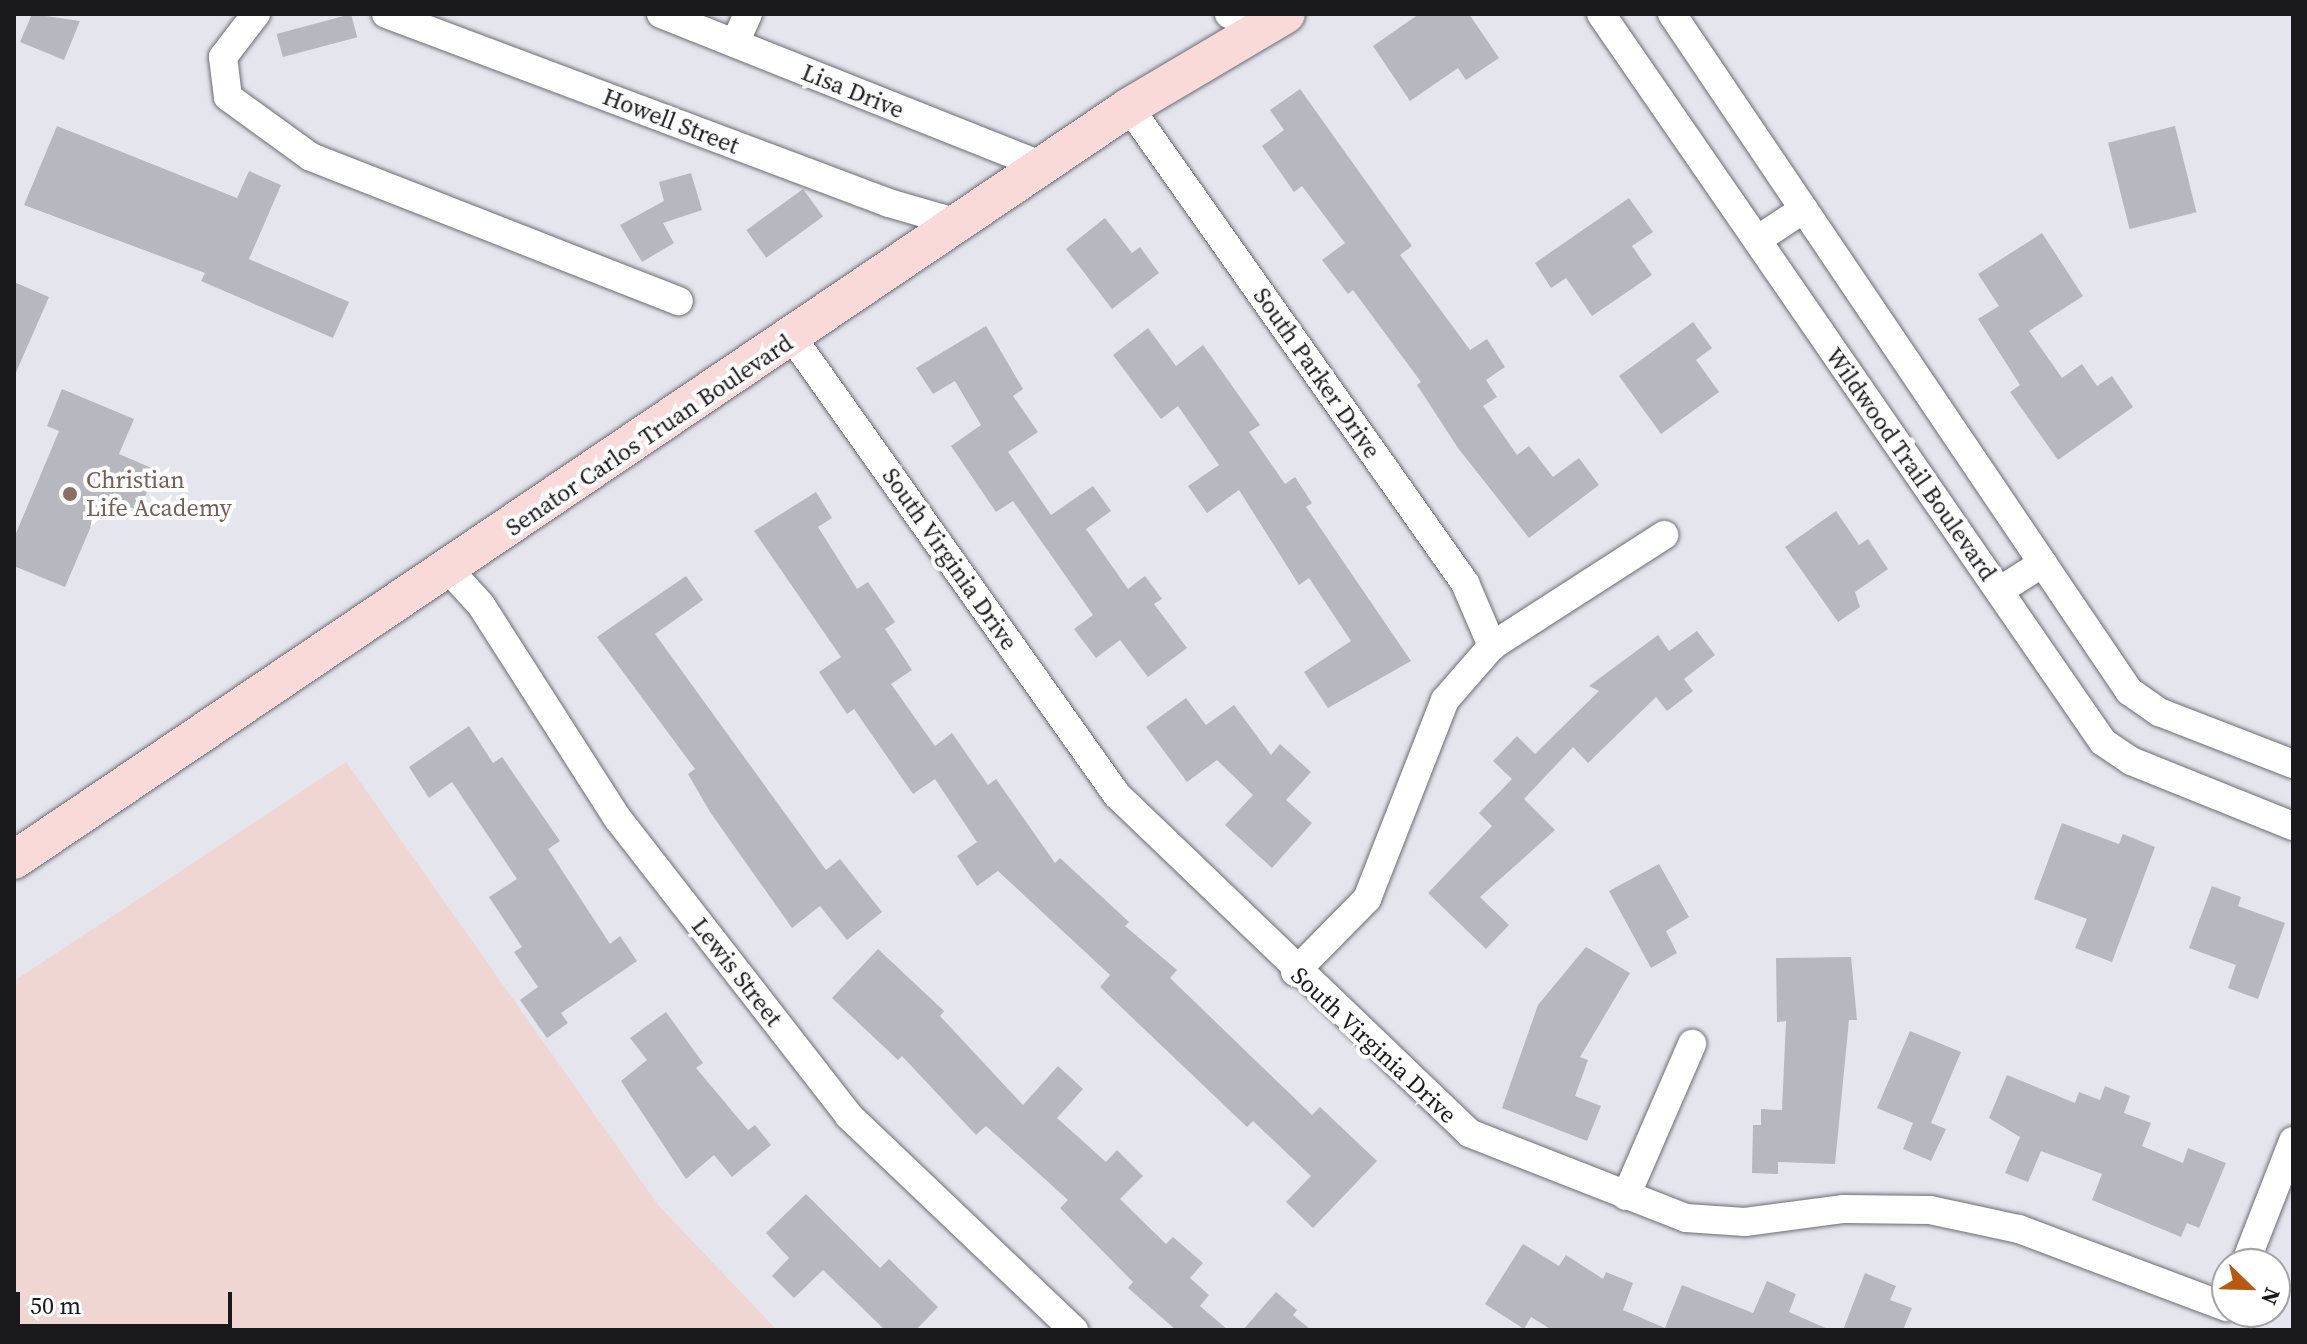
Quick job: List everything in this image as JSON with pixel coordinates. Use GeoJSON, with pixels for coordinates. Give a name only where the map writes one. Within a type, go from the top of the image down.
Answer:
{"type":"FeatureCollection","features":[{"type":"Feature","properties":{"kind":"main road","name":"Senator Carlos Truan Boulevard"},"geometry":{"type":"LineString","coordinates":[[14,860],[450,571],[1129,107],[1275,21]]}},
{"type":"Feature","properties":{"kind":"street"},"geometry":{"type":"LineString","coordinates":[[256,14],[223,57],[228,97],[311,157],[679,301]]}},
{"type":"Feature","properties":{"kind":"street","name":"Howell Street"},"geometry":{"type":"LineString","coordinates":[[386,14],[889,203],[958,223]]}},
{"type":"Feature","properties":{"kind":"street","name":"Lisa Drive"},"geometry":{"type":"LineString","coordinates":[[661,14],[1045,167]]}},
{"type":"Feature","properties":{"kind":"street"},"geometry":{"type":"LineString","coordinates":[[735,43],[748,14]]}},
{"type":"Feature","properties":{"kind":"street"},"geometry":{"type":"LineString","coordinates":[[1229,14],[1275,21]]}},
{"type":"Feature","properties":{"kind":"street","name":"Wildwood Trail Boulevard"},"geometry":{"type":"LineString","coordinates":[[1601,14],[2103,742],[2131,761],[2293,826]]}},
{"type":"Feature","properties":{"kind":"street"},"geometry":{"type":"LineString","coordinates":[[1672,14],[2129,691],[2159,712],[2293,764]]}},
{"type":"Feature","properties":{"kind":"street","name":"South Parker Drive"},"geometry":{"type":"LineString","coordinates":[[1129,107],[1465,583],[1492,646]]}},
{"type":"Feature","properties":{"kind":"street"},"geometry":{"type":"LineString","coordinates":[[1757,240],[1804,209]]}},
{"type":"Feature","properties":{"kind":"street","name":"South Virginia Drive"},"geometry":{"type":"LineString","coordinates":[[792,337],[1117,795],[1295,972],[1469,1133],[1686,1218],[1745,1222],[1844,1209],[1930,1210],[2019,1229],[2211,1302]]}},
{"type":"Feature","properties":{"kind":"street"},"geometry":{"type":"LineString","coordinates":[[1295,972],[1367,899],[1445,700],[1492,646],[1664,535]]}},
{"type":"Feature","properties":{"kind":"street"},"geometry":{"type":"LineString","coordinates":[[1999,591],[2043,563]]}},
{"type":"Feature","properties":{"kind":"street","name":"Lewis Street"},"geometry":{"type":"LineString","coordinates":[[450,571],[481,605],[618,819],[849,1116],[1074,1330]]}},
{"type":"Feature","properties":{"kind":"street"},"geometry":{"type":"LineString","coordinates":[[1626,1196],[1692,1044]]}},
{"type":"Feature","properties":{"kind":"street"},"geometry":{"type":"LineString","coordinates":[[2251,1248],[2293,1141]]}},
{"type":"Feature","properties":{"kind":"shaded area"},"geometry":{"type":"Polygon","coordinates":[[[346,762],[659,1206],[777,1330],[14,1330],[14,981],[346,762]]]}},
{"type":"Feature","properties":{"kind":"building"},"geometry":{"type":"Polygon","coordinates":[[[32,14],[80,21],[64,60],[20,42],[32,14]]]}},
{"type":"Feature","properties":{"kind":"building"},"geometry":{"type":"Polygon","coordinates":[[[351,14],[357,37],[283,57],[277,34],[351,14]]]}},
{"type":"Feature","properties":{"kind":"building"},"geometry":{"type":"Polygon","coordinates":[[[1419,14],[1469,14],[1499,58],[1466,80],[1458,68],[1410,101],[1373,46],[1419,14]]]}},
{"type":"Feature","properties":{"kind":"building"},"geometry":{"type":"Polygon","coordinates":[[[1300,89],[1412,246],[1400,255],[1470,350],[1487,339],[1505,367],[1486,380],[1497,397],[1483,406],[1517,455],[1529,446],[1553,477],[1579,458],[1599,485],[1529,538],[1458,448],[1417,385],[1421,382],[1353,290],[1348,294],[1322,260],[1345,243],[1302,186],[1294,192],[1262,146],[1284,130],[1270,110],[1300,89]]]}},
{"type":"Feature","properties":{"kind":"building"},"geometry":{"type":"Polygon","coordinates":[[[57,126],[237,198],[249,171],[281,185],[249,259],[349,302],[333,338],[201,281],[205,273],[24,205],[57,126]]]}},
{"type":"Feature","properties":{"kind":"building"},"geometry":{"type":"Polygon","coordinates":[[[2175,126],[2197,212],[2130,229],[2108,143],[2175,126]]]}},
{"type":"Feature","properties":{"kind":"building"},"geometry":{"type":"Polygon","coordinates":[[[691,173],[702,210],[663,223],[674,243],[642,262],[620,225],[664,201],[659,182],[691,173]]]}},
{"type":"Feature","properties":{"kind":"building"},"geometry":{"type":"Polygon","coordinates":[[[803,189],[823,217],[766,258],[746,230],[803,189]]]}},
{"type":"Feature","properties":{"kind":"building"},"geometry":{"type":"Polygon","coordinates":[[[1629,198],[1653,232],[1632,246],[1652,275],[1592,316],[1566,278],[1551,288],[1535,263],[1629,198]]]}},
{"type":"Feature","properties":{"kind":"building"},"geometry":{"type":"Polygon","coordinates":[[[1105,218],[1132,253],[1140,247],[1159,273],[1112,309],[1066,249],[1105,218]]]}},
{"type":"Feature","properties":{"kind":"building"},"geometry":{"type":"Polygon","coordinates":[[[2042,233],[2083,296],[2029,331],[2062,378],[2082,364],[2097,386],[2112,376],[2133,407],[2058,460],[2010,392],[2020,385],[1978,319],[1999,306],[1978,274],[2042,233]]]}},
{"type":"Feature","properties":{"kind":"building"},"geometry":{"type":"Polygon","coordinates":[[[14,282],[49,297],[14,377],[14,282]]]}},
{"type":"Feature","properties":{"kind":"building"},"geometry":{"type":"Polygon","coordinates":[[[1693,322],[1712,348],[1696,360],[1719,392],[1661,434],[1619,376],[1693,322]]]}},
{"type":"Feature","properties":{"kind":"building"},"geometry":{"type":"Polygon","coordinates":[[[986,326],[1023,389],[1013,396],[1038,432],[1008,452],[1051,515],[1093,486],[1111,511],[1086,529],[1128,589],[1145,576],[1162,599],[1154,604],[1187,648],[1148,677],[1120,640],[1096,658],[1074,629],[1093,615],[1013,501],[996,512],[951,446],[981,425],[955,381],[933,394],[916,368],[986,326]]]}},
{"type":"Feature","properties":{"kind":"building"},"geometry":{"type":"Polygon","coordinates":[[[1148,328],[1176,366],[1203,345],[1260,425],[1249,432],[1285,484],[1295,477],[1312,503],[1306,507],[1411,661],[1328,708],[1304,672],[1351,641],[1309,578],[1299,585],[1239,490],[1207,513],[1188,486],[1219,465],[1178,406],[1161,419],[1113,355],[1148,328]]]}},
{"type":"Feature","properties":{"kind":"building"},"geometry":{"type":"Polygon","coordinates":[[[62,389],[134,419],[119,454],[156,470],[139,511],[104,496],[65,587],[14,566],[14,538],[59,431],[47,426],[62,389]]]}},
{"type":"Feature","properties":{"kind":"building"},"geometry":{"type":"Polygon","coordinates":[[[816,492],[832,518],[818,527],[857,589],[868,582],[895,622],[885,629],[912,670],[891,684],[935,746],[952,733],[988,785],[996,779],[1055,863],[1060,858],[1129,922],[1125,926],[1177,970],[1170,978],[1312,1115],[1320,1107],[1377,1161],[1313,1228],[1286,1202],[1311,1176],[1253,1121],[1247,1127],[1100,987],[1110,975],[998,871],[977,886],[957,856],[977,842],[935,779],[913,794],[854,709],[847,714],[819,672],[841,657],[754,531],[816,492]]]}},
{"type":"Feature","properties":{"kind":"building"},"geometry":{"type":"Polygon","coordinates":[[[1836,511],[1859,545],[1868,539],[1888,569],[1855,592],[1860,607],[1838,622],[1785,547],[1836,511]]]}},
{"type":"Feature","properties":{"kind":"building"},"geometry":{"type":"Polygon","coordinates":[[[686,576],[703,600],[655,634],[826,870],[840,859],[882,912],[847,940],[820,906],[792,928],[710,812],[688,774],[695,769],[597,637],[686,576]]]}},
{"type":"Feature","properties":{"kind":"building"},"geometry":{"type":"Polygon","coordinates":[[[1697,631],[1715,655],[1684,679],[1693,691],[1667,711],[1656,697],[1588,763],[1573,747],[1524,799],[1555,830],[1480,897],[1509,925],[1486,949],[1428,893],[1492,826],[1479,813],[1512,779],[1493,761],[1517,736],[1535,754],[1599,691],[1589,686],[1658,635],[1669,651],[1697,631]]]}},
{"type":"Feature","properties":{"kind":"building"},"geometry":{"type":"Polygon","coordinates":[[[1186,698],[1206,725],[1234,705],[1271,755],[1280,744],[1311,772],[1286,800],[1312,823],[1272,868],[1225,825],[1253,795],[1217,760],[1187,782],[1146,727],[1186,698]]]}},
{"type":"Feature","properties":{"kind":"building"},"geometry":{"type":"Polygon","coordinates":[[[469,726],[493,763],[502,757],[560,841],[548,849],[610,944],[620,936],[637,961],[561,1013],[568,1023],[547,1038],[520,1000],[538,987],[514,952],[522,947],[489,897],[517,879],[452,782],[429,798],[409,767],[469,726]]]}},
{"type":"Feature","properties":{"kind":"building"},"geometry":{"type":"Polygon","coordinates":[[[2062,823],[2119,844],[2123,834],[2155,847],[2112,962],[2075,948],[2087,919],[2034,899],[2062,823]]]}},
{"type":"Feature","properties":{"kind":"building"},"geometry":{"type":"Polygon","coordinates":[[[1659,864],[1689,917],[1666,931],[1677,953],[1651,968],[1609,891],[1659,864]]]}},
{"type":"Feature","properties":{"kind":"building"},"geometry":{"type":"Polygon","coordinates":[[[2212,886],[2241,897],[2238,906],[2285,923],[2258,999],[2228,988],[2236,965],[2189,948],[2212,886]]]}},
{"type":"Feature","properties":{"kind":"building"},"geometry":{"type":"Polygon","coordinates":[[[1586,947],[1630,973],[1580,1057],[1588,1060],[1575,1096],[1601,1106],[1587,1141],[1502,1108],[1538,1005],[1586,947]]]}},
{"type":"Feature","properties":{"kind":"building"},"geometry":{"type":"Polygon","coordinates":[[[878,949],[944,1011],[940,1016],[1023,1105],[1058,1066],[1083,1089],[1057,1118],[1106,1162],[1117,1150],[1143,1176],[1120,1199],[1166,1244],[1173,1237],[1203,1263],[1190,1278],[1209,1295],[1200,1306],[1228,1330],[1176,1330],[1128,1288],[1133,1282],[1060,1208],[1068,1200],[986,1126],[976,1135],[902,1056],[898,1060],[832,998],[878,949]]]}},
{"type":"Feature","properties":{"kind":"building"},"geometry":{"type":"Polygon","coordinates":[[[1851,957],[1857,1020],[1849,1020],[1835,1164],[1778,1162],[1778,1174],[1752,1173],[1753,1125],[1761,1125],[1761,1109],[1782,1110],[1786,1021],[1777,1022],[1776,958],[1851,957]]]}},
{"type":"Feature","properties":{"kind":"building"},"geometry":{"type":"Polygon","coordinates":[[[666,1012],[703,1063],[696,1068],[748,1130],[755,1125],[771,1145],[732,1177],[714,1155],[686,1179],[621,1081],[647,1060],[630,1038],[666,1012]]]}},
{"type":"Feature","properties":{"kind":"building"},"geometry":{"type":"Polygon","coordinates":[[[1910,1031],[1961,1052],[1931,1123],[1946,1129],[1931,1161],[1903,1149],[1913,1123],[1877,1108],[1910,1031]]]}},
{"type":"Feature","properties":{"kind":"building"},"geometry":{"type":"Polygon","coordinates":[[[2007,1075],[2075,1103],[2079,1092],[2100,1100],[2105,1086],[2130,1096],[2124,1113],[2151,1123],[2142,1146],[2183,1163],[2188,1148],[2226,1163],[2199,1228],[2187,1223],[2181,1237],[2092,1200],[2102,1174],[2041,1151],[2028,1182],[2005,1173],[2020,1137],[1989,1118],[2007,1075]]]}},
{"type":"Feature","properties":{"kind":"building"},"geometry":{"type":"Polygon","coordinates":[[[806,1194],[880,1268],[889,1259],[938,1307],[916,1330],[885,1330],[823,1270],[794,1298],[772,1276],[789,1258],[766,1233],[806,1194]]]}},
{"type":"Feature","properties":{"kind":"building"},"geometry":{"type":"Polygon","coordinates":[[[1523,1244],[1559,1266],[1566,1255],[1603,1279],[1606,1272],[1633,1283],[1623,1310],[1665,1328],[1682,1285],[1753,1313],[1767,1281],[1796,1294],[1789,1312],[1830,1330],[1552,1330],[1531,1317],[1524,1329],[1485,1304],[1523,1244]]]}},
{"type":"Feature","properties":{"kind":"building"},"geometry":{"type":"Polygon","coordinates":[[[1865,1273],[1896,1286],[1890,1300],[1912,1308],[1903,1330],[1843,1330],[1865,1273]]]}},
{"type":"Feature","properties":{"kind":"building"},"geometry":{"type":"Polygon","coordinates":[[[1276,1292],[1297,1310],[1293,1315],[1311,1330],[1243,1330],[1276,1292]]]}},
{"type":"Feature","properties":{"kind":"place","name":"Christian Life Academy"},"geometry":{"type":"Point","coordinates":[70,494]}}]}
